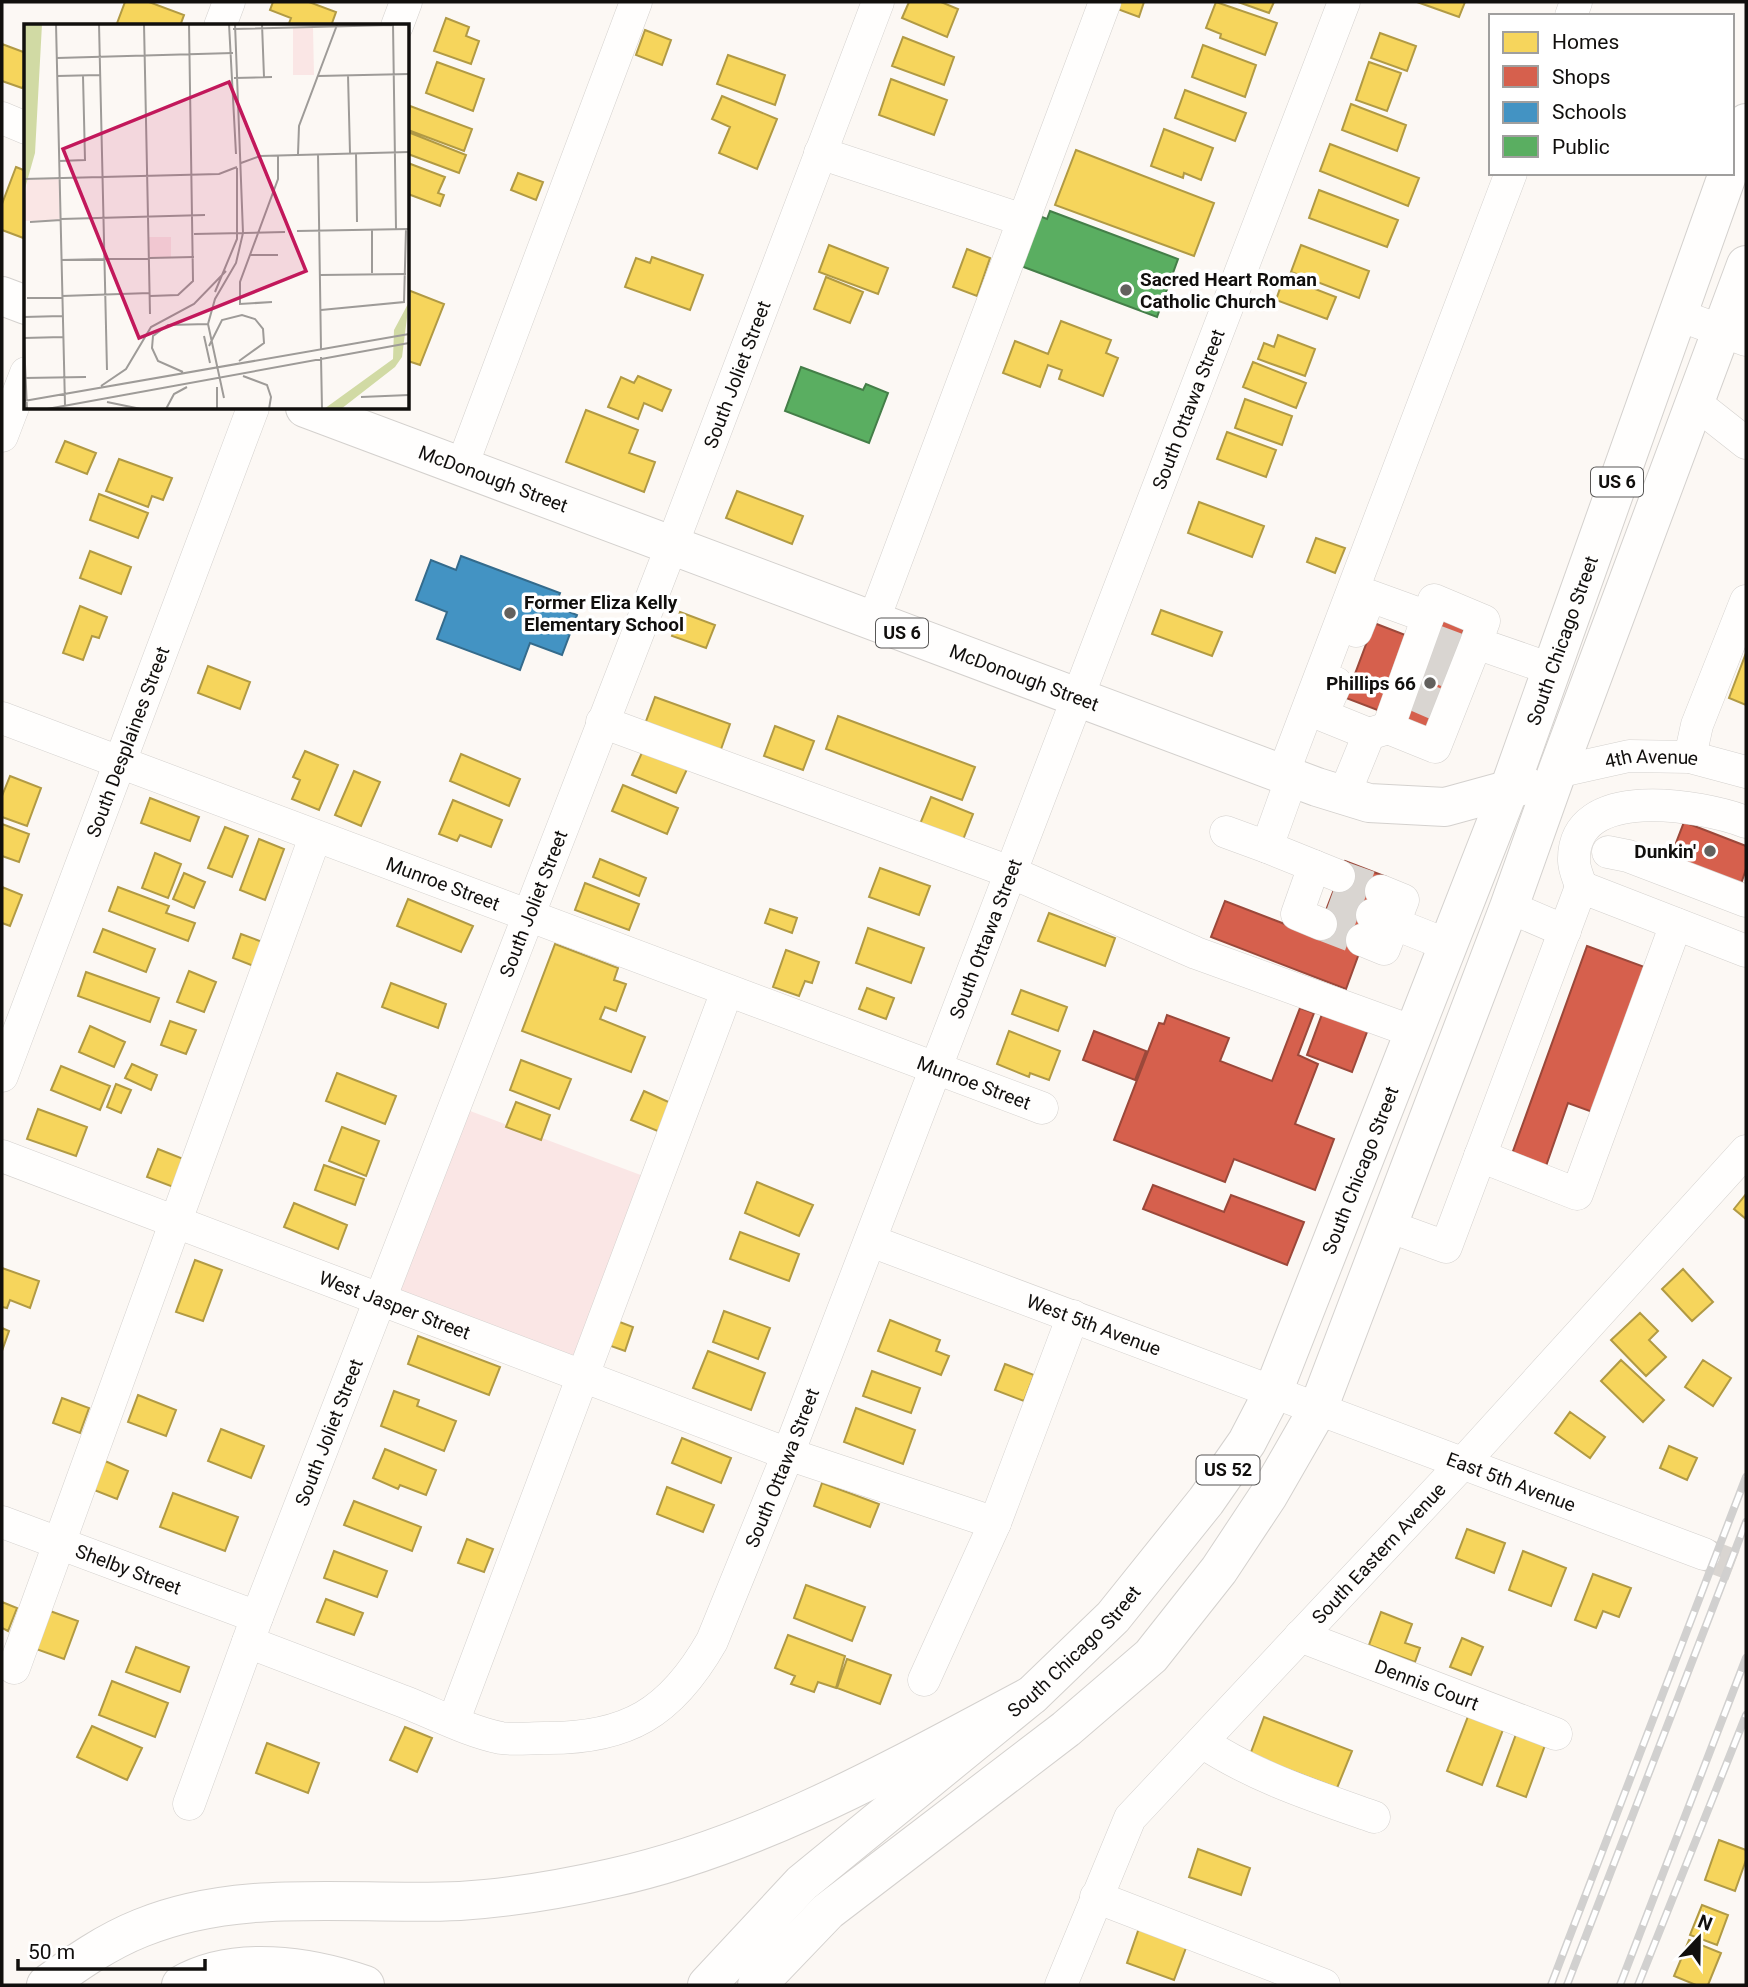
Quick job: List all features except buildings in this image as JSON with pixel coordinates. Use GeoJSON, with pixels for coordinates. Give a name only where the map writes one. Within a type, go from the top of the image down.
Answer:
{"type":"FeatureCollection","features":[{"type":"Feature","properties":{"kind":"main road"},"geometry":{"type":"LineString","coordinates":[[1734,155],[1746,122]]}},
{"type":"Feature","properties":{"kind":"main road","name":"South Chicago Street"},"geometry":{"type":"LineString","coordinates":[[707,1985],[802,1883],[1032,1696],[1113,1617],[1189,1522],[1247,1442],[1273,1392],[1508,792],[1727,175]]}},
{"type":"Feature","properties":{"kind":"main road","name":"South Chicago Street"},"geometry":{"type":"LineString","coordinates":[[757,1985],[828,1911],[1066,1729],[1152,1656],[1219,1570],[1268,1496],[1318,1409],[1509,907],[1694,402],[1734,335],[1746,265]]}},
{"type":"Feature","properties":{"kind":"main road"},"geometry":{"type":"LineString","coordinates":[[2,296],[24,304]]}},
{"type":"Feature","properties":{"kind":"main road","name":"McDonough Street"},"geometry":{"type":"LineString","coordinates":[[310,410],[1287,776],[1369,803],[1445,807],[1508,792],[1557,772]]}},
{"type":"Feature","properties":{"kind":"main road"},"geometry":{"type":"LineString","coordinates":[[46,1985],[110,1942],[142,1927],[188,1913],[239,1903],[461,1901],[542,1893],[628,1874],[761,1829],[879,1776],[1032,1696]]}},
{"type":"Feature","properties":{"kind":"main road"},"geometry":{"type":"LineString","coordinates":[[181,1985],[234,1970],[275,1966],[310,1969],[365,1985]]}},
{"type":"Feature","properties":{"kind":"street"},"geometry":{"type":"LineString","coordinates":[[221,24],[229,2]]}},
{"type":"Feature","properties":{"kind":"street"},"geometry":{"type":"LineString","coordinates":[[398,24],[406,2]]}},
{"type":"Feature","properties":{"kind":"street"},"geometry":{"type":"LineString","coordinates":[[462,467],[636,2]]}},
{"type":"Feature","properties":{"kind":"street","name":"South Joliet Street"},"geometry":{"type":"LineString","coordinates":[[189,1804],[252,1630],[526,915],[672,545],[878,2]]}},
{"type":"Feature","properties":{"kind":"street"},"geometry":{"type":"LineString","coordinates":[[873,622],[1105,2]]}},
{"type":"Feature","properties":{"kind":"street","name":"South Ottawa Street"},"geometry":{"type":"LineString","coordinates":[[502,1738],[597,1735],[629,1725],[659,1708],[679,1691],[712,1641],[871,1241],[1345,2]]}},
{"type":"Feature","properties":{"kind":"street"},"geometry":{"type":"LineString","coordinates":[[2,118],[24,127]]}},
{"type":"Feature","properties":{"kind":"street"},"geometry":{"type":"LineString","coordinates":[[820,153],[1023,220]]}},
{"type":"Feature","properties":{"kind":"street"},"geometry":{"type":"LineString","coordinates":[[1267,847],[1287,776],[1510,175]]}},
{"type":"Feature","properties":{"kind":"street"},"geometry":{"type":"LineString","coordinates":[[1676,314],[1734,335]]}},
{"type":"Feature","properties":{"kind":"street"},"geometry":{"type":"LineString","coordinates":[[2,436],[24,378]]}},
{"type":"Feature","properties":{"kind":"street"},"geometry":{"type":"LineString","coordinates":[[1694,402],[1746,443]]}},
{"type":"Feature","properties":{"kind":"street","name":"South Desplaines Street"},"geometry":{"type":"LineString","coordinates":[[2,1076],[252,410]]}},
{"type":"Feature","properties":{"kind":"street"},"geometry":{"type":"LineString","coordinates":[[1444,651],[1425,700],[1435,747],[1322,715],[1370,596],[1444,651],[1551,669]]}},
{"type":"Feature","properties":{"kind":"street"},"geometry":{"type":"LineString","coordinates":[[1689,757],[1698,725],[1746,601]]}},
{"type":"Feature","properties":{"kind":"street"},"geometry":{"type":"LineString","coordinates":[[1344,795],[1378,731],[1425,700],[1444,651]]}},
{"type":"Feature","properties":{"kind":"street","name":"Munroe Street"},"geometry":{"type":"LineString","coordinates":[[2,718],[1042,1108]]}},
{"type":"Feature","properties":{"kind":"street"},"geometry":{"type":"LineString","coordinates":[[602,722],[1010,872],[1196,953],[1414,1032]]}},
{"type":"Feature","properties":{"kind":"street","name":"4th Avenue"},"geometry":{"type":"LineString","coordinates":[[1557,772],[1629,756],[1689,757],[1743,763]]}},
{"type":"Feature","properties":{"kind":"street"},"geometry":{"type":"LineString","coordinates":[[1745,946],[1676,924],[1586,889],[1573,862],[1577,839],[1590,822],[1605,813],[1638,806],[1686,806],[1746,822]]}},
{"type":"Feature","properties":{"kind":"street"},"geometry":{"type":"LineString","coordinates":[[1388,1226],[1446,1247],[1564,931],[1608,852],[1620,810]]}},
{"type":"Feature","properties":{"kind":"street"},"geometry":{"type":"LineString","coordinates":[[1226,832],[1267,847],[1322,891]]}},
{"type":"Feature","properties":{"kind":"street"},"geometry":{"type":"LineString","coordinates":[[14,1668],[315,837]]}},
{"type":"Feature","properties":{"kind":"street"},"geometry":{"type":"LineString","coordinates":[[1608,852],[1746,901]]}},
{"type":"Feature","properties":{"kind":"street"},"geometry":{"type":"LineString","coordinates":[[1509,907],[1564,931]]}},
{"type":"Feature","properties":{"kind":"street"},"geometry":{"type":"LineString","coordinates":[[1377,917],[1448,945]]}},
{"type":"Feature","properties":{"kind":"street"},"geometry":{"type":"LineString","coordinates":[[1480,1156],[1577,1194],[1676,924]]}},
{"type":"Feature","properties":{"kind":"street"},"geometry":{"type":"LineString","coordinates":[[454,1720],[727,991]]}},
{"type":"Feature","properties":{"kind":"street","name":"South Eastern Avenue"},"geometry":{"type":"LineString","coordinates":[[1061,1985],[1130,1818],[1462,1464],[1746,1151]]}},
{"type":"Feature","properties":{"kind":"street","name":"West Jasper Street"},"geometry":{"type":"LineString","coordinates":[[2,1156],[788,1454],[995,1523]]}},
{"type":"Feature","properties":{"kind":"street","name":"West 5th Avenue"},"geometry":{"type":"LineString","coordinates":[[871,1241],[1318,1409]]}},
{"type":"Feature","properties":{"kind":"street"},"geometry":{"type":"LineString","coordinates":[[924,1679],[995,1523],[1073,1316]]}},
{"type":"Feature","properties":{"kind":"street","name":"East 5th Avenue"},"geometry":{"type":"LineString","coordinates":[[1318,1409],[1704,1554]]}},
{"type":"Feature","properties":{"kind":"street","name":"Shelby Street"},"geometry":{"type":"LineString","coordinates":[[2,1522],[59,1543],[454,1720],[502,1738]]}},
{"type":"Feature","properties":{"kind":"street","name":"Dennis Court"},"geometry":{"type":"LineString","coordinates":[[1300,1636],[1556,1734]]}},
{"type":"Feature","properties":{"kind":"street"},"geometry":{"type":"LineString","coordinates":[[1202,1742],[1237,1765],[1268,1779],[1374,1817]]}},
{"type":"Feature","properties":{"kind":"street"},"geometry":{"type":"LineString","coordinates":[[1096,1897],[1324,1985]]}},
{"type":"Feature","properties":{"kind":"shaded area"},"geometry":{"type":"Polygon","coordinates":[[[457,1106],[654,1180],[581,1373],[383,1298],[457,1106]]]}},
{"type":"Feature","properties":{"kind":"tunnel"},"geometry":{"type":"LineString","coordinates":[[1433,640],[1457,649]]}},
{"type":"Feature","properties":{"kind":"tunnel"},"geometry":{"type":"LineString","coordinates":[[1424,662],[1449,672]]}},
{"type":"Feature","properties":{"kind":"tunnel"},"geometry":{"type":"LineString","coordinates":[[1413,694],[1436,704]]}},
{"type":"Feature","properties":{"kind":"tunnel"},"geometry":{"type":"LineString","coordinates":[[1339,876],[1381,891]]}},
{"type":"Feature","properties":{"kind":"tunnel"},"geometry":{"type":"LineString","coordinates":[[1330,900],[1372,915]]}},
{"type":"Feature","properties":{"kind":"tunnel"},"geometry":{"type":"LineString","coordinates":[[1321,924],[1362,940]]}},
{"type":"Feature","properties":{"kind":"tunnel"},"geometry":{"type":"LineString","coordinates":[[1704,1554],[1746,1570]]}},
{"type":"Feature","properties":{"kind":"railway"},"geometry":{"type":"LineString","coordinates":[[1551,1985],[1746,1477]]}},
{"type":"Feature","properties":{"kind":"railway"},"geometry":{"type":"LineString","coordinates":[[1567,1985],[1746,1522]]}},
{"type":"Feature","properties":{"kind":"railway"},"geometry":{"type":"LineString","coordinates":[[1620,1985],[1746,1658]]}},
{"type":"Feature","properties":{"kind":"railway"},"geometry":{"type":"LineString","coordinates":[[1638,1985],[1746,1715]]}},
{"type":"Feature","properties":{"kind":"place","name":"Sacred Heart Roman Catholic Church"},"geometry":{"type":"Point","coordinates":[1126,290]}},
{"type":"Feature","properties":{"kind":"place","name":"Former Eliza Kelly Elementary School"},"geometry":{"type":"Point","coordinates":[510,613]}},
{"type":"Feature","properties":{"kind":"place","name":"Phillips 66"},"geometry":{"type":"Point","coordinates":[1430,683]}},
{"type":"Feature","properties":{"kind":"place","name":"Dunkin'"},"geometry":{"type":"Point","coordinates":[1710,851]}}]}
